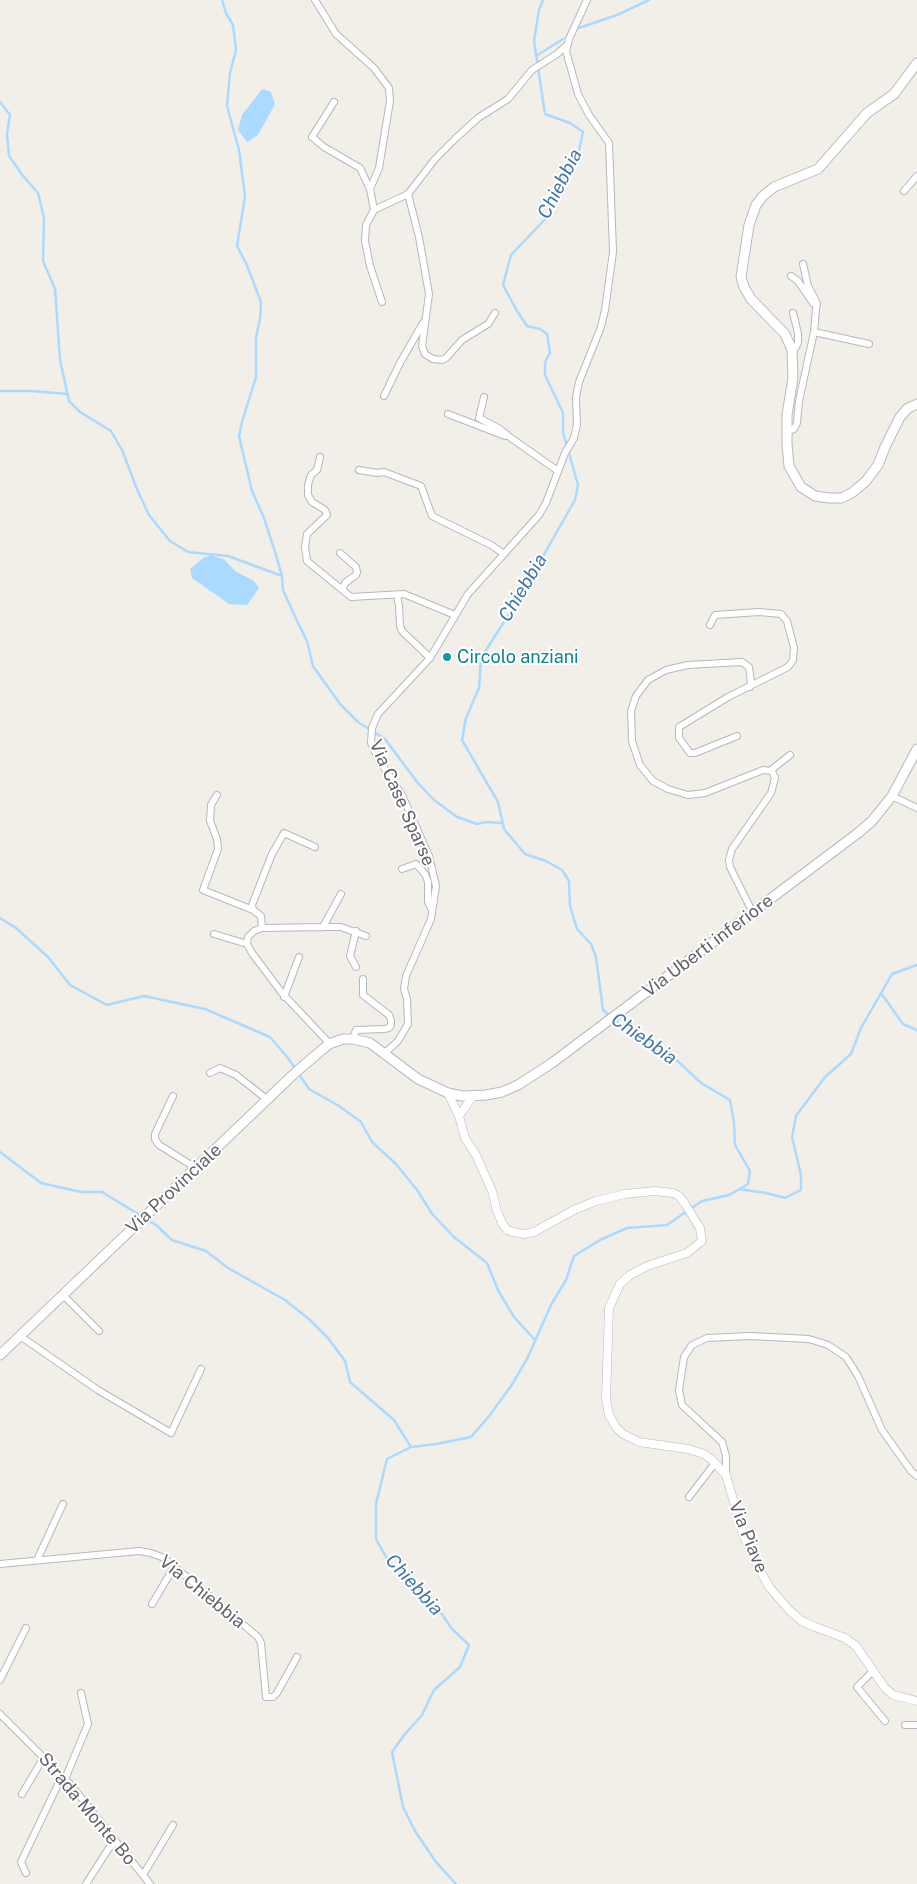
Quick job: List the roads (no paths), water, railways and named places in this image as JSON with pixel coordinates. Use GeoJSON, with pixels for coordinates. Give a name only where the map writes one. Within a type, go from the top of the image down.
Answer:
{"type":"FeatureCollection","features":[{"type":"Feature","properties":{"kind":"main road"},"geometry":{"type":"LineString","coordinates":[[917,63],[894,94],[867,113],[818,169],[774,187],[763,196],[756,205],[749,225],[741,277],[751,299],[785,334],[793,352],[793,378],[786,432],[789,466],[801,487],[815,496],[842,498],[866,481],[878,465],[884,447],[900,417],[917,402]]}},
{"type":"Feature","properties":{"kind":"main road","name":"Via Uberti inferiore"},"geometry":{"type":"LineString","coordinates":[[353,1039],[370,1043],[418,1079],[448,1093],[472,1096],[502,1092],[518,1085],[552,1063],[858,833],[872,820],[892,796],[917,749]]}},
{"type":"Feature","properties":{"kind":"main road"},"geometry":{"type":"LineString","coordinates":[[330,1044],[353,1039]]}},
{"type":"Feature","properties":{"kind":"main road","name":"Via Provinciale"},"geometry":{"type":"LineString","coordinates":[[0,1355],[297,1071],[330,1044]]}},
{"type":"Feature","properties":{"kind":"street"},"geometry":{"type":"LineString","coordinates":[[315,0],[336,34],[374,68],[389,88],[390,101],[379,168],[370,189]]}},
{"type":"Feature","properties":{"kind":"street"},"geometry":{"type":"LineString","coordinates":[[382,302],[370,266],[365,241],[366,225],[374,210],[408,194],[435,158],[478,118],[508,99],[532,70],[568,44],[587,0]]}},
{"type":"Feature","properties":{"kind":"street","name":"Via Case Sparse"},"geometry":{"type":"LineString","coordinates":[[385,1053],[398,1041],[408,1024],[407,999],[404,989],[406,976],[431,919],[436,886],[429,856],[402,796],[379,760],[371,743],[373,724],[378,714],[430,658],[468,594],[539,515],[546,503],[577,424],[576,409],[579,382],[601,328],[614,252],[608,143],[589,115],[578,94],[566,51],[568,44]]}},
{"type":"Feature","properties":{"kind":"street"},"geometry":{"type":"LineString","coordinates":[[334,102],[312,136],[324,147],[360,168],[370,189],[374,210]]}},
{"type":"Feature","properties":{"kind":"street"},"geometry":{"type":"LineString","coordinates":[[904,191],[917,176]]}},
{"type":"Feature","properties":{"kind":"street"},"geometry":{"type":"LineString","coordinates":[[408,194],[419,237],[429,294],[422,346],[425,354],[433,359],[442,360],[446,358],[462,340],[488,324],[495,313]]}},
{"type":"Feature","properties":{"kind":"street"},"geometry":{"type":"LineString","coordinates":[[786,432],[794,429],[797,423],[799,400],[814,332],[817,303],[808,286],[803,264]]}},
{"type":"Feature","properties":{"kind":"street"},"geometry":{"type":"LineString","coordinates":[[791,276],[798,280],[816,309]]}},
{"type":"Feature","properties":{"kind":"street"},"geometry":{"type":"LineString","coordinates":[[792,313],[798,333],[798,343],[793,352]]}},
{"type":"Feature","properties":{"kind":"street"},"geometry":{"type":"LineString","coordinates":[[384,396],[426,314]]}},
{"type":"Feature","properties":{"kind":"street"},"geometry":{"type":"LineString","coordinates":[[814,332],[869,344]]}},
{"type":"Feature","properties":{"kind":"street"},"geometry":{"type":"LineString","coordinates":[[484,397],[479,418],[500,429],[558,470]]}},
{"type":"Feature","properties":{"kind":"street"},"geometry":{"type":"LineString","coordinates":[[448,414],[511,438]]}},
{"type":"Feature","properties":{"kind":"street"},"geometry":{"type":"LineString","coordinates":[[320,457],[317,470],[311,475],[308,495],[312,502],[326,510],[327,515],[307,534],[307,561],[344,589],[351,597],[404,594],[455,615]]}},
{"type":"Feature","properties":{"kind":"street"},"geometry":{"type":"LineString","coordinates":[[359,470],[384,472],[421,486],[432,516],[491,545],[504,554]]}},
{"type":"Feature","properties":{"kind":"street"},"geometry":{"type":"LineString","coordinates":[[340,553],[356,567],[357,572],[356,575],[345,583],[344,589]]}},
{"type":"Feature","properties":{"kind":"street"},"geometry":{"type":"LineString","coordinates":[[396,595],[402,631],[430,658]]}},
{"type":"Feature","properties":{"kind":"street"},"geometry":{"type":"LineString","coordinates":[[710,625],[715,615],[759,612],[781,614],[787,622],[794,648],[793,660],[788,667],[728,697],[679,727],[680,738],[690,753],[696,753],[737,736]]}},
{"type":"Feature","properties":{"kind":"street"},"geometry":{"type":"LineString","coordinates":[[750,687],[749,668],[742,662],[688,665],[666,670],[648,680],[636,696],[631,711],[634,750],[640,765],[653,781],[668,789],[688,795],[705,794],[763,770],[771,770],[790,755]]}},
{"type":"Feature","properties":{"kind":"street"},"geometry":{"type":"LineString","coordinates":[[753,913],[730,867],[729,860],[732,850],[771,793],[775,778],[771,770]]}},
{"type":"Feature","properties":{"kind":"street"},"geometry":{"type":"LineString","coordinates":[[217,795],[211,805],[210,820],[217,839],[218,849],[203,890],[253,910],[261,916],[262,928]]}},
{"type":"Feature","properties":{"kind":"street"},"geometry":{"type":"LineString","coordinates":[[892,796],[917,808]]}},
{"type":"Feature","properties":{"kind":"street"},"geometry":{"type":"LineString","coordinates":[[253,910],[252,905],[262,877],[284,833],[315,847]]}},
{"type":"Feature","properties":{"kind":"street"},"geometry":{"type":"LineString","coordinates":[[402,869],[416,864],[425,874],[428,882],[428,902],[432,910]]}},
{"type":"Feature","properties":{"kind":"street"},"geometry":{"type":"LineString","coordinates":[[323,926],[341,894]]}},
{"type":"Feature","properties":{"kind":"street"},"geometry":{"type":"LineString","coordinates":[[247,944],[248,937],[254,931],[262,928],[341,927],[366,936]]}},
{"type":"Feature","properties":{"kind":"street"},"geometry":{"type":"LineString","coordinates":[[356,931],[350,956],[356,967]]}},
{"type":"Feature","properties":{"kind":"street"},"geometry":{"type":"LineString","coordinates":[[214,934],[247,944],[284,997],[330,1044]]}},
{"type":"Feature","properties":{"kind":"street"},"geometry":{"type":"LineString","coordinates":[[284,997],[299,957]]}},
{"type":"Feature","properties":{"kind":"street"},"geometry":{"type":"LineString","coordinates":[[353,1039],[356,1030],[384,1029],[389,1028],[391,1025],[389,1015],[363,995],[363,979]]}},
{"type":"Feature","properties":{"kind":"street"},"geometry":{"type":"LineString","coordinates":[[210,1073],[220,1068],[236,1075],[268,1100]]}},
{"type":"Feature","properties":{"kind":"street"},"geometry":{"type":"LineString","coordinates":[[448,1093],[459,1116],[465,1138],[476,1155],[492,1191],[497,1211],[507,1230],[524,1234],[534,1232],[596,1201],[625,1194],[654,1191],[672,1193],[678,1196],[695,1218],[702,1236],[702,1241],[698,1245],[687,1253],[647,1266],[630,1275],[620,1284],[614,1294],[609,1308],[607,1329],[606,1399],[609,1416],[622,1434],[639,1442],[688,1448],[704,1454],[726,1474]]}},
{"type":"Feature","properties":{"kind":"street"},"geometry":{"type":"LineString","coordinates":[[173,1096],[155,1134],[155,1139],[159,1145],[196,1168]]}},
{"type":"Feature","properties":{"kind":"street"},"geometry":{"type":"LineString","coordinates":[[459,1116],[472,1096]]}},
{"type":"Feature","properties":{"kind":"street"},"geometry":{"type":"LineString","coordinates":[[63,1295],[99,1332]]}},
{"type":"Feature","properties":{"kind":"street"},"geometry":{"type":"LineString","coordinates":[[20,1336],[98,1390],[171,1433],[201,1369]]}},
{"type":"Feature","properties":{"kind":"street"},"geometry":{"type":"LineString","coordinates":[[726,1474],[726,1456],[722,1442],[682,1405],[679,1390],[684,1357],[692,1344],[708,1338],[750,1336],[810,1340],[828,1345],[846,1357],[858,1376],[882,1430],[910,1471],[917,1476]]}},
{"type":"Feature","properties":{"kind":"street"},"geometry":{"type":"LineString","coordinates":[[689,1497],[714,1463]]}},
{"type":"Feature","properties":{"kind":"street","name":"Via Piave"},"geometry":{"type":"LineString","coordinates":[[726,1474],[743,1534],[758,1567],[770,1588],[790,1612],[815,1627],[845,1638],[856,1646],[885,1688],[893,1695],[917,1700]]}},
{"type":"Feature","properties":{"kind":"street"},"geometry":{"type":"LineString","coordinates":[[37,1560],[63,1504]]}},
{"type":"Feature","properties":{"kind":"street","name":"Via Chiebbia"},"geometry":{"type":"LineString","coordinates":[[0,1564],[139,1551],[151,1553],[164,1558],[258,1637],[261,1643],[266,1697],[273,1697],[277,1693],[297,1657]]}},
{"type":"Feature","properties":{"kind":"street"},"geometry":{"type":"LineString","coordinates":[[152,1604],[174,1567]]}},
{"type":"Feature","properties":{"kind":"street"},"geometry":{"type":"LineString","coordinates":[[0,1680],[26,1628]]}},
{"type":"Feature","properties":{"kind":"street"},"geometry":{"type":"LineString","coordinates":[[873,1671],[857,1687],[885,1721]]}},
{"type":"Feature","properties":{"kind":"street"},"geometry":{"type":"LineString","coordinates":[[26,1873],[21,1862],[64,1777],[88,1724],[81,1693]]}},
{"type":"Feature","properties":{"kind":"street","name":"Strada Monte Bo"},"geometry":{"type":"LineString","coordinates":[[0,1714],[64,1777],[150,1884]]}},
{"type":"Feature","properties":{"kind":"street"},"geometry":{"type":"LineString","coordinates":[[905,1725],[917,1725]]}},
{"type":"Feature","properties":{"kind":"street"},"geometry":{"type":"LineString","coordinates":[[22,1794],[44,1758]]}},
{"type":"Feature","properties":{"kind":"street"},"geometry":{"type":"LineString","coordinates":[[143,1876],[173,1825]]}},
{"type":"Feature","properties":{"kind":"street"},"geometry":{"type":"LineString","coordinates":[[86,1884],[109,1848],[116,1842]]}},
{"type":"Feature","properties":{"kind":"water"},"geometry":{"type":"Polygon","coordinates":[[[262,89],[271,92],[275,104],[258,135],[247,142],[238,130],[242,115],[262,89]]]}},
{"type":"Feature","properties":{"kind":"water"},"geometry":{"type":"Polygon","coordinates":[[[211,555],[225,560],[235,571],[254,581],[259,588],[247,605],[229,604],[192,578],[190,569],[203,558],[211,555]]]}},
{"type":"Feature","properties":{"kind":"waterway"},"geometry":{"type":"LineString","coordinates":[[222,0],[226,13],[233,25],[236,50],[230,73],[227,106],[239,150],[245,196],[237,246],[246,263],[261,302],[256,337],[256,377],[239,436],[252,491],[264,518],[276,555],[282,576],[283,590],[307,641],[313,666],[340,704],[358,722],[385,739],[417,782],[434,800],[457,817],[477,824],[486,822],[502,823]]}},
{"type":"Feature","properties":{"kind":"waterway","name":"Chiebbia"},"geometry":{"type":"LineString","coordinates":[[456,1884],[436,1862],[415,1831],[403,1807],[392,1752],[422,1715],[434,1690],[460,1667],[469,1645],[452,1629],[433,1601],[390,1564],[376,1539],[376,1504],[387,1459],[411,1447],[471,1437],[511,1386],[527,1359],[551,1305],[566,1280],[574,1256],[600,1240],[627,1228],[667,1225],[702,1201],[729,1195],[748,1184],[750,1171],[735,1145],[734,1122],[730,1100],[701,1083],[667,1051],[647,1037],[623,1027],[603,1010],[596,957],[591,944],[577,929],[570,906],[569,881],[562,870],[546,861],[525,854],[504,829],[498,802],[462,740],[466,718],[479,688],[481,658],[518,600],[575,500],[578,485],[563,432],[563,413],[545,375],[545,362],[550,353],[547,334],[540,329],[527,326],[503,285],[511,255],[549,215],[561,180],[578,155],[583,132],[570,123],[545,114],[534,41],[539,10],[543,0]]}},
{"type":"Feature","properties":{"kind":"waterway"},"geometry":{"type":"LineString","coordinates":[[579,28],[617,15],[649,0]]}},
{"type":"Feature","properties":{"kind":"waterway"},"geometry":{"type":"LineString","coordinates":[[536,56],[563,39]]}},
{"type":"Feature","properties":{"kind":"waterway"},"geometry":{"type":"LineString","coordinates":[[0,102],[10,115],[7,134],[9,156],[38,193],[44,218],[43,261],[55,289],[60,360],[69,401],[80,412],[111,431],[123,452],[149,515],[170,541],[188,552],[228,556],[282,576]]}},
{"type":"Feature","properties":{"kind":"waterway"},"geometry":{"type":"LineString","coordinates":[[0,391],[68,394]]}},
{"type":"Feature","properties":{"kind":"waterway"},"geometry":{"type":"LineString","coordinates":[[0,918],[16,928],[48,957],[70,985],[107,1005],[144,996],[205,1009],[270,1037],[288,1058],[309,1089],[339,1106],[361,1122],[372,1142],[396,1164],[417,1190],[433,1215],[454,1237],[487,1263],[498,1290],[514,1317],[535,1340]]}},
{"type":"Feature","properties":{"kind":"waterway"},"geometry":{"type":"LineString","coordinates":[[739,1189],[785,1198],[801,1190],[801,1175],[792,1137],[796,1116],[825,1077],[851,1054],[861,1028],[892,974],[917,965]]}},
{"type":"Feature","properties":{"kind":"waterway"},"geometry":{"type":"LineString","coordinates":[[881,993],[903,1024],[917,1030]]}},
{"type":"Feature","properties":{"kind":"waterway"},"geometry":{"type":"LineString","coordinates":[[0,1152],[41,1183],[81,1192],[102,1192],[156,1225],[172,1240],[206,1251],[228,1268],[285,1300],[309,1319],[328,1338],[345,1361],[350,1382],[394,1420],[411,1447]]}},
{"type":"Feature","properties":{"kind":"place","name":"Circolo anziani"},"geometry":{"type":"Point","coordinates":[447,657]}}]}
